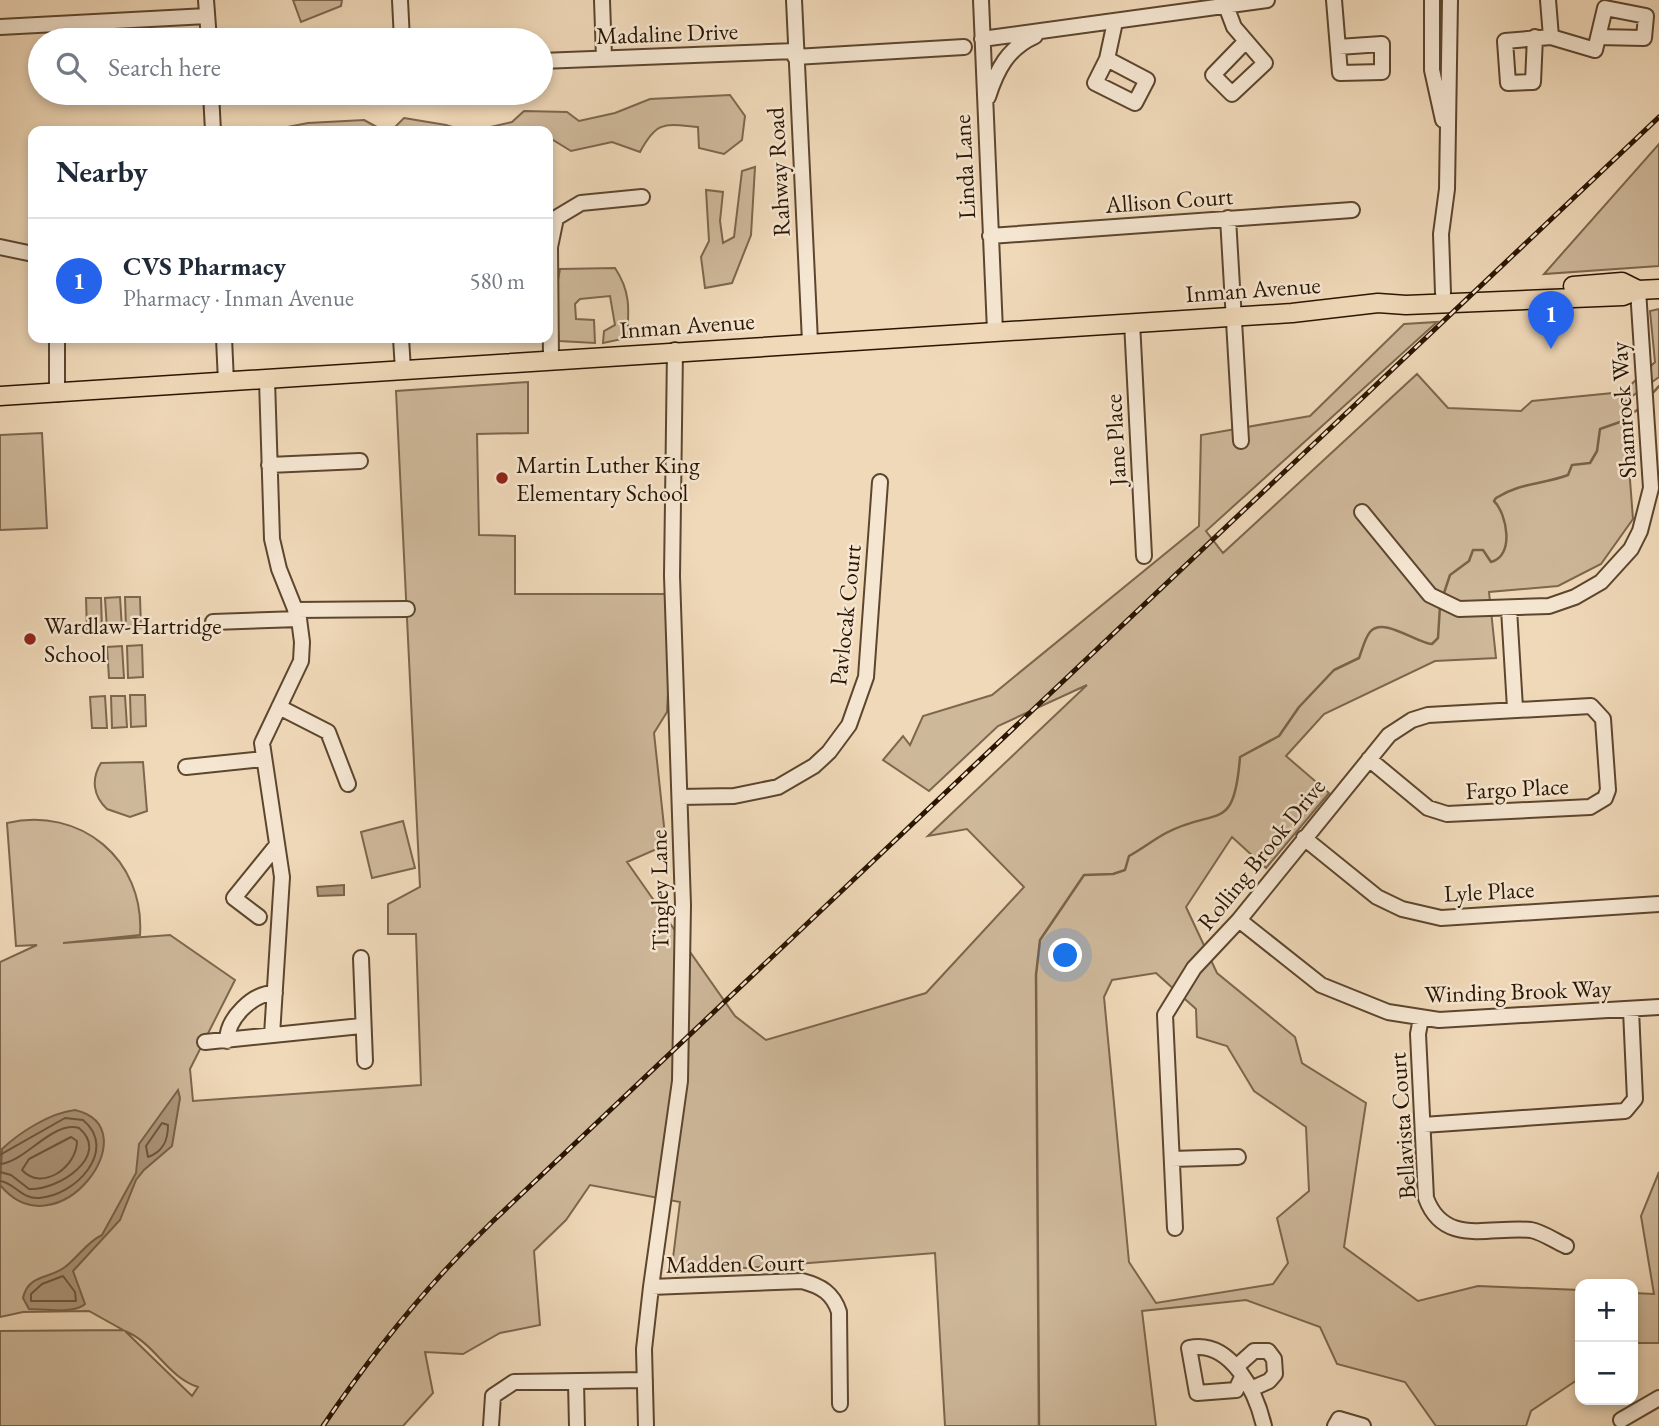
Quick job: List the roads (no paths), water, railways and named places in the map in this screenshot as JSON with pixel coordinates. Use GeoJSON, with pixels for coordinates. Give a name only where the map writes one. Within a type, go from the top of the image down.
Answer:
{"type":"FeatureCollection","features":[{"type":"Feature","properties":{"kind":"main road","name":"Inman Avenue"},"geometry":{"type":"LineString","coordinates":[[1378,303],[1399,296],[1622,282],[1638,290]]}},
{"type":"Feature","properties":{"kind":"main road","name":"Inman Avenue"},"geometry":{"type":"LineString","coordinates":[[0,396],[267,380],[675,350],[1233,316],[1378,303],[1406,305],[1623,296],[1638,290],[1659,289]]}},
{"type":"Feature","properties":{"kind":"street"},"geometry":{"type":"LineString","coordinates":[[206,0],[208,28]]}},
{"type":"Feature","properties":{"kind":"street"},"geometry":{"type":"LineString","coordinates":[[400,0],[401,28]]}},
{"type":"Feature","properties":{"kind":"street"},"geometry":{"type":"LineString","coordinates":[[602,0],[604,58]]}},
{"type":"Feature","properties":{"kind":"street","name":"Rahway Road"},"geometry":{"type":"LineString","coordinates":[[794,0],[810,342]]}},
{"type":"Feature","properties":{"kind":"street","name":"Linda Lane"},"geometry":{"type":"LineString","coordinates":[[981,0],[995,331]]}},
{"type":"Feature","properties":{"kind":"street"},"geometry":{"type":"LineString","coordinates":[[982,39],[1267,0]]}},
{"type":"Feature","properties":{"kind":"street"},"geometry":{"type":"LineString","coordinates":[[1334,0],[1338,47]]}},
{"type":"Feature","properties":{"kind":"street"},"geometry":{"type":"LineString","coordinates":[[1432,0],[1432,71],[1447,134]]}},
{"type":"Feature","properties":{"kind":"street"},"geometry":{"type":"LineString","coordinates":[[1443,293],[1441,233],[1447,189],[1450,0]]}},
{"type":"Feature","properties":{"kind":"street"},"geometry":{"type":"LineString","coordinates":[[1548,0],[1551,37]]}},
{"type":"Feature","properties":{"kind":"street"},"geometry":{"type":"LineString","coordinates":[[1226,6],[1245,42]]}},
{"type":"Feature","properties":{"kind":"street"},"geometry":{"type":"LineString","coordinates":[[0,27],[207,16]]}},
{"type":"Feature","properties":{"kind":"street"},"geometry":{"type":"LineString","coordinates":[[1107,59],[1115,22]]}},
{"type":"Feature","properties":{"kind":"street"},"geometry":{"type":"LineString","coordinates":[[985,109],[995,76],[1012,51],[1033,36],[1068,29]]}},
{"type":"Feature","properties":{"kind":"street"},"geometry":{"type":"LineString","coordinates":[[1535,37],[1551,37],[1595,50],[1598,37]]}},
{"type":"Feature","properties":{"kind":"street","name":"Madaline Drive"},"geometry":{"type":"LineString","coordinates":[[553,60],[964,47]]}},
{"type":"Feature","properties":{"kind":"street"},"geometry":{"type":"LineString","coordinates":[[212,105],[213,126]]}},
{"type":"Feature","properties":{"kind":"street"},"geometry":{"type":"LineString","coordinates":[[553,232],[556,218],[581,203],[642,197]]}},
{"type":"Feature","properties":{"kind":"street","name":"Allison Court"},"geometry":{"type":"LineString","coordinates":[[990,236],[1352,210]]}},
{"type":"Feature","properties":{"kind":"street"},"geometry":{"type":"LineString","coordinates":[[1228,218],[1241,441]]}},
{"type":"Feature","properties":{"kind":"street"},"geometry":{"type":"LineString","coordinates":[[0,247],[28,253]]}},
{"type":"Feature","properties":{"kind":"street","name":"Shamrock Way"},"geometry":{"type":"LineString","coordinates":[[1362,512],[1441,602],[1472,611],[1549,606],[1575,597],[1601,582],[1631,549],[1640,531],[1651,488],[1638,290]]}},
{"type":"Feature","properties":{"kind":"street","name":"Jane Place"},"geometry":{"type":"LineString","coordinates":[[1132,322],[1144,556]]}},
{"type":"Feature","properties":{"kind":"street"},"geometry":{"type":"LineString","coordinates":[[57,343],[57,394]]}},
{"type":"Feature","properties":{"kind":"street"},"geometry":{"type":"LineString","coordinates":[[224,343],[226,382]]}},
{"type":"Feature","properties":{"kind":"street"},"geometry":{"type":"LineString","coordinates":[[401,343],[403,370]]}},
{"type":"Feature","properties":{"kind":"street"},"geometry":{"type":"LineString","coordinates":[[551,343],[551,359]]}},
{"type":"Feature","properties":{"kind":"street","name":"Tingley Lane"},"geometry":{"type":"LineString","coordinates":[[646,1426],[645,1380],[651,1287],[680,1081],[683,905],[672,576],[675,350]]}},
{"type":"Feature","properties":{"kind":"street"},"geometry":{"type":"LineString","coordinates":[[267,380],[272,540],[279,569],[297,614],[302,661],[261,743],[282,877],[272,1035]]}},
{"type":"Feature","properties":{"kind":"street"},"geometry":{"type":"LineString","coordinates":[[270,465],[360,461]]}},
{"type":"Feature","properties":{"kind":"street","name":"Pavlocak Court"},"geometry":{"type":"LineString","coordinates":[[680,797],[734,796],[778,787],[814,766],[830,752],[849,725],[866,677],[880,482]]}},
{"type":"Feature","properties":{"kind":"street"},"geometry":{"type":"LineString","coordinates":[[213,622],[297,614],[407,609]]}},
{"type":"Feature","properties":{"kind":"street"},"geometry":{"type":"LineString","coordinates":[[1510,609],[1515,708]]}},
{"type":"Feature","properties":{"kind":"street","name":"Rolling Brook Drive"},"geometry":{"type":"LineString","coordinates":[[1175,1228],[1165,1015],[1194,968],[1239,920],[1389,735],[1412,720],[1428,715],[1515,708],[1591,706],[1603,719]]}},
{"type":"Feature","properties":{"kind":"street"},"geometry":{"type":"LineString","coordinates":[[279,707],[328,732],[348,784]]}},
{"type":"Feature","properties":{"kind":"street","name":"Fargo Place"},"geometry":{"type":"LineString","coordinates":[[1369,759],[1428,808],[1447,814],[1590,807],[1605,798],[1608,790],[1603,719]]}},
{"type":"Feature","properties":{"kind":"street"},"geometry":{"type":"LineString","coordinates":[[186,767],[263,759]]}},
{"type":"Feature","properties":{"kind":"street","name":"Lyle Place"},"geometry":{"type":"LineString","coordinates":[[1304,838],[1377,897],[1422,915],[1441,918],[1659,904]]}},
{"type":"Feature","properties":{"kind":"street"},"geometry":{"type":"LineString","coordinates":[[259,917],[234,898],[277,845]]}},
{"type":"Feature","properties":{"kind":"street","name":"Winding Brook Way"},"geometry":{"type":"LineString","coordinates":[[1239,920],[1321,985],[1388,1012],[1439,1020],[1659,1007]]}},
{"type":"Feature","properties":{"kind":"street"},"geometry":{"type":"LineString","coordinates":[[361,958],[361,1026],[365,1061]]}},
{"type":"Feature","properties":{"kind":"street"},"geometry":{"type":"LineString","coordinates":[[228,1041],[234,1017],[263,993],[275,993]]}},
{"type":"Feature","properties":{"kind":"street"},"geometry":{"type":"LineString","coordinates":[[1423,1125],[1625,1111],[1635,1099],[1632,1010]]}},
{"type":"Feature","properties":{"kind":"street","name":"Bellavista Court"},"geometry":{"type":"LineString","coordinates":[[1421,1018],[1418,1034],[1426,1198],[1437,1220],[1455,1230],[1534,1230],[1566,1247]]}},
{"type":"Feature","properties":{"kind":"street"},"geometry":{"type":"LineString","coordinates":[[205,1042],[361,1026]]}},
{"type":"Feature","properties":{"kind":"street"},"geometry":{"type":"LineString","coordinates":[[1172,1159],[1238,1157]]}},
{"type":"Feature","properties":{"kind":"street","name":"Madden Court"},"geometry":{"type":"LineString","coordinates":[[651,1287],[802,1282],[817,1285],[836,1301],[839,1312],[840,1404]]}},
{"type":"Feature","properties":{"kind":"street"},"geometry":{"type":"LineString","coordinates":[[1243,1378],[1264,1426]]}},
{"type":"Feature","properties":{"kind":"street"},"geometry":{"type":"LineString","coordinates":[[491,1426],[493,1396],[506,1385],[645,1380]]}},
{"type":"Feature","properties":{"kind":"street"},"geometry":{"type":"LineString","coordinates":[[576,1382],[577,1426]]}},
{"type":"Feature","properties":{"kind":"street"},"geometry":{"type":"LineString","coordinates":[[1620,1420],[1659,1398]]}},
{"type":"Feature","properties":{"kind":"street"},"geometry":{"type":"LineString","coordinates":[[1335,1426],[1339,1419],[1363,1426]]}},
{"type":"Feature","properties":{"kind":"water"},"geometry":{"type":"Polygon","coordinates":[[[344,885],[344,895],[318,896],[317,887],[344,885]]]}},
{"type":"Feature","properties":{"kind":"water"},"geometry":{"type":"Polygon","coordinates":[[[178,1090],[180,1098],[172,1146],[136,1180],[120,1220],[73,1271],[85,1304],[67,1310],[29,1309],[23,1298],[30,1285],[65,1267],[102,1235],[136,1173],[139,1144],[178,1090]]]}},
{"type":"Feature","properties":{"kind":"water"},"geometry":{"type":"Polygon","coordinates":[[[75,1110],[96,1121],[104,1139],[100,1160],[88,1180],[69,1197],[47,1205],[23,1203],[0,1185],[2,1149],[36,1124],[75,1110]]]}},
{"type":"Feature","properties":{"kind":"waterway"},"geometry":{"type":"LineString","coordinates":[[1651,395],[1659,386]]}},
{"type":"Feature","properties":{"kind":"waterway"},"geometry":{"type":"LineString","coordinates":[[1443,596],[1450,575],[1469,561],[1473,550],[1483,550],[1491,562],[1503,552],[1506,543],[1505,524],[1494,501],[1496,498],[1523,486],[1568,475],[1572,465],[1590,463],[1597,451],[1600,429],[1620,422],[1640,408]]}},
{"type":"Feature","properties":{"kind":"waterway"},"geometry":{"type":"LineString","coordinates":[[1039,1426],[1036,975],[1040,940],[1084,875],[1113,874],[1125,870],[1129,856],[1161,836],[1184,825],[1220,814],[1227,808],[1233,798],[1240,757],[1279,736],[1299,707],[1334,670],[1359,658],[1370,632],[1383,627],[1432,644],[1438,638],[1440,606]]}},
{"type":"Feature","properties":{"kind":"railway"},"geometry":{"type":"LineString","coordinates":[[323,1426],[402,1320],[492,1222],[1659,117]]}},
{"type":"Feature","properties":{"kind":"place","name":"CVS Pharmacy"},"geometry":{"type":"Point","coordinates":[1551,349]}},
{"type":"Feature","properties":{"kind":"place","name":"Martin Luther King Elementary School"},"geometry":{"type":"Point","coordinates":[502,478]}},
{"type":"Feature","properties":{"kind":"place","name":"Wardlaw-Hartridge School"},"geometry":{"type":"Point","coordinates":[30,639]}}]}
